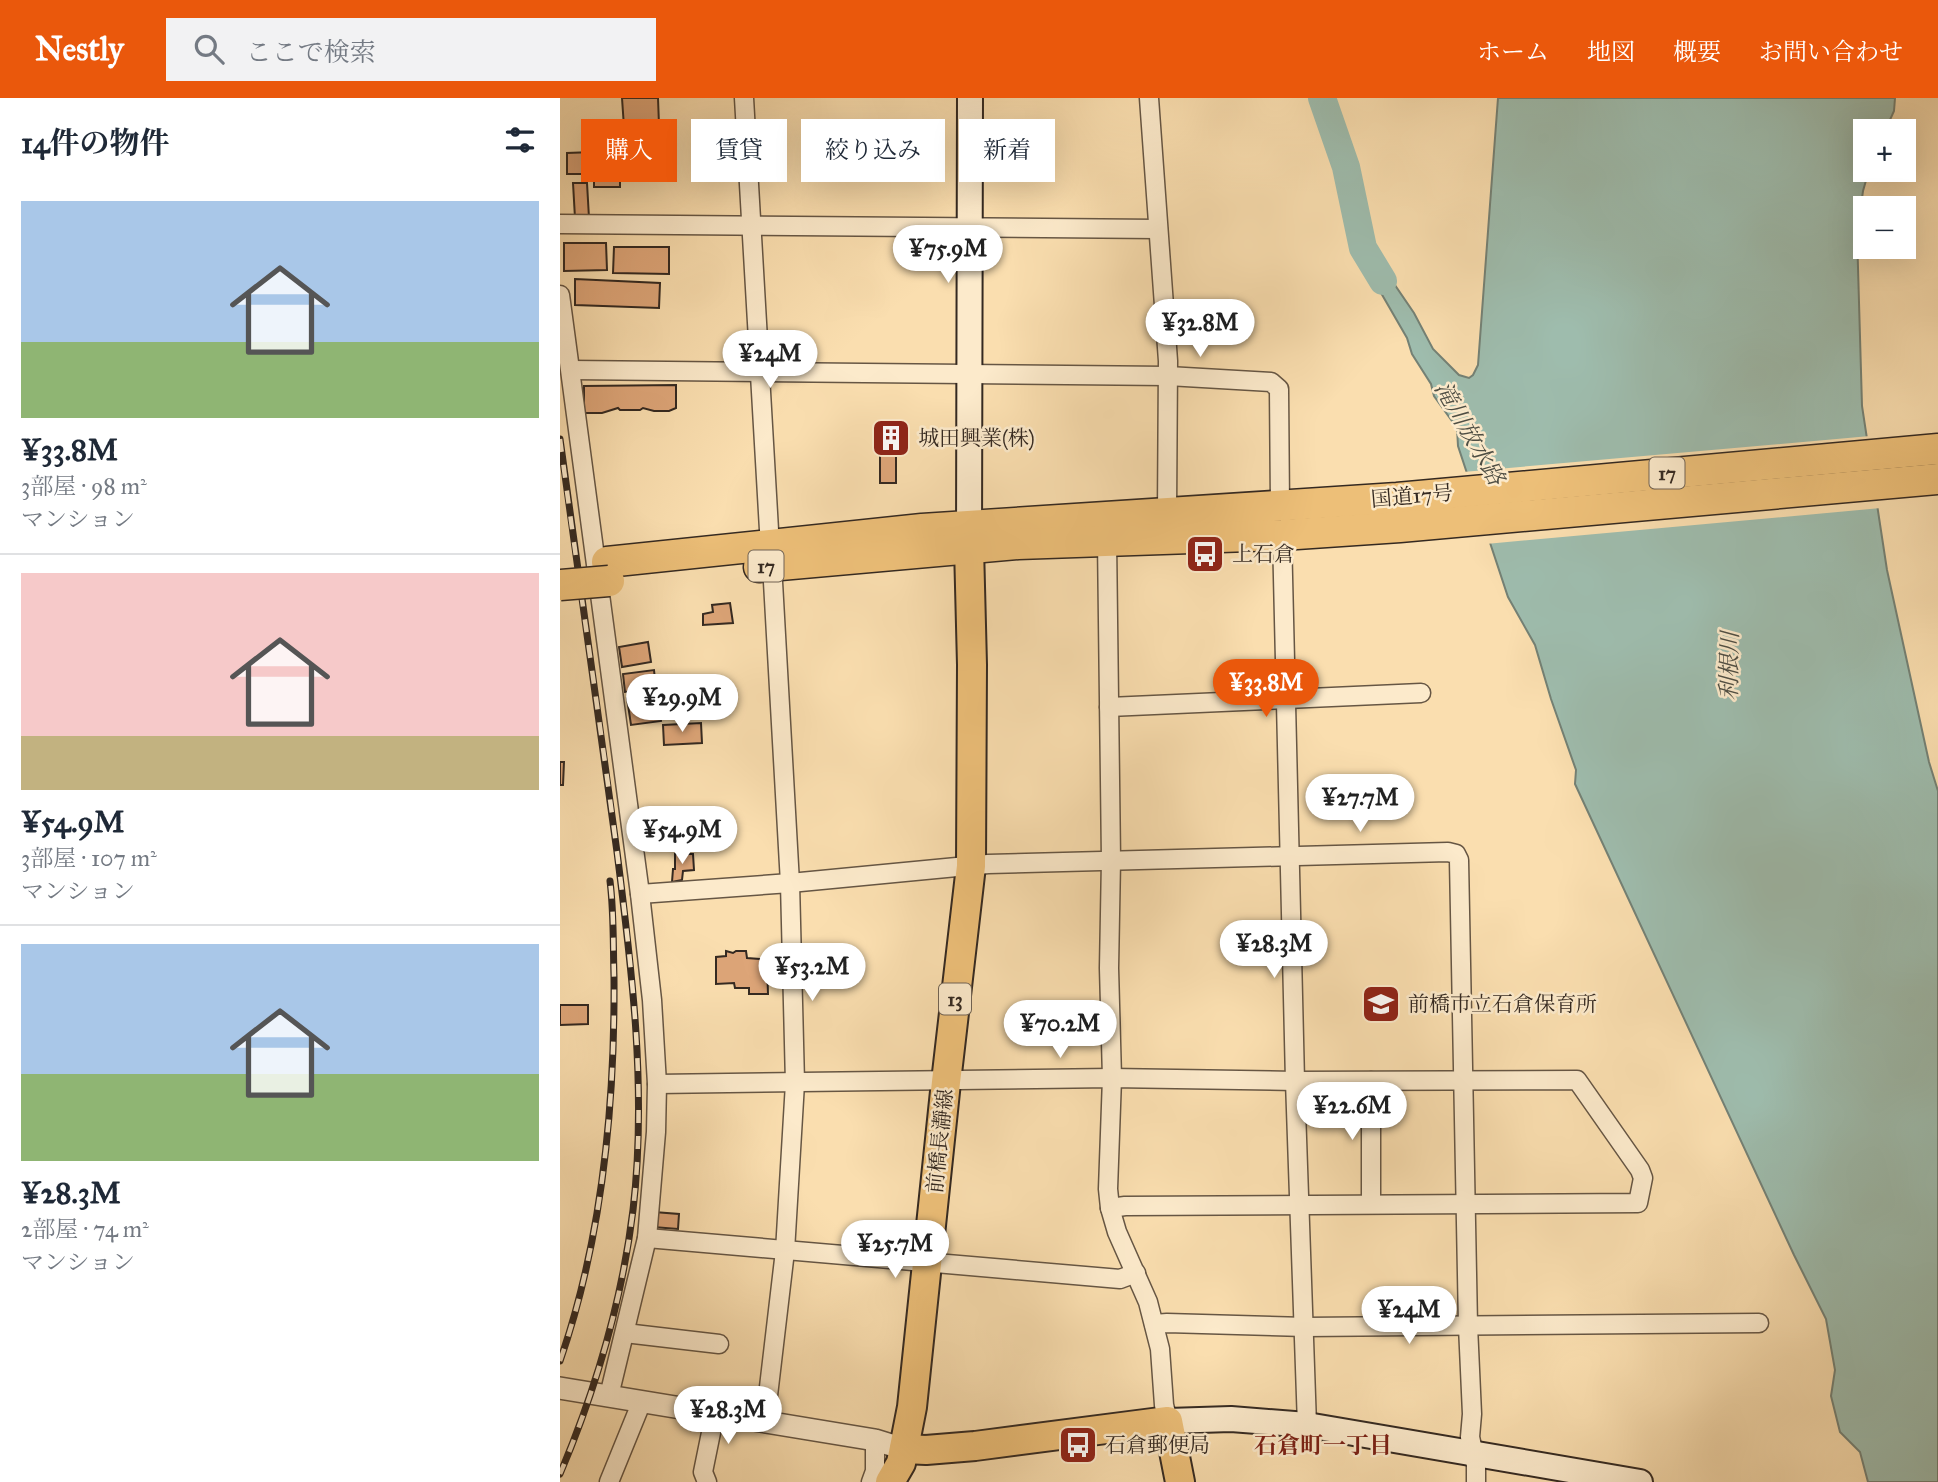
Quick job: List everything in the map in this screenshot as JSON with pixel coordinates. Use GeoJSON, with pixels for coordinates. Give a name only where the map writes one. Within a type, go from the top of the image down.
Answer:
{"type":"FeatureCollection","features":[{"type":"Feature","properties":{"kind":"highway","name":"国道17号"},"geometry":{"type":"LineString","coordinates":[[1398,513],[1938,449]]}},
{"type":"Feature","properties":{"kind":"highway","name":"国道17号"},"geometry":{"type":"LineString","coordinates":[[969,536],[1107,540],[1281,521],[1938,479]]}},
{"type":"Feature","properties":{"kind":"highway","name":"国道17号"},"geometry":{"type":"LineString","coordinates":[[969,536],[1167,513],[1281,521]]}},
{"type":"Feature","properties":{"kind":"highway","name":"17"},"geometry":{"type":"LineString","coordinates":[[560,585],[608,571],[969,536]]}},
{"type":"Feature","properties":{"kind":"highway","name":"17"},"geometry":{"type":"LineString","coordinates":[[560,566],[608,571]]}},
{"type":"Feature","properties":{"kind":"main road"},"geometry":{"type":"LineString","coordinates":[[969,536],[970,98]]}},
{"type":"Feature","properties":{"kind":"main road","name":"前橋長瀞線"},"geometry":{"type":"LineString","coordinates":[[890,1482],[897,1473],[912,1407],[971,866],[972,666],[969,536]]}},
{"type":"Feature","properties":{"kind":"main road"},"geometry":{"type":"LineString","coordinates":[[904,1449],[975,1446],[1168,1421],[1231,1419],[1307,1425],[1640,1482]]}},
{"type":"Feature","properties":{"kind":"main road"},"geometry":{"type":"LineString","coordinates":[[1168,1421],[1180,1482]]}},
{"type":"Feature","properties":{"kind":"street"},"geometry":{"type":"LineString","coordinates":[[744,98],[769,530]]}},
{"type":"Feature","properties":{"kind":"street"},"geometry":{"type":"LineString","coordinates":[[1149,98],[1168,376],[1167,513]]}},
{"type":"Feature","properties":{"kind":"street"},"geometry":{"type":"LineString","coordinates":[[560,224],[1158,229]]}},
{"type":"Feature","properties":{"kind":"street"},"geometry":{"type":"LineString","coordinates":[[560,295],[640,894],[652,1000],[657,1084],[656,1132],[647,1238],[609,1396]]}},
{"type":"Feature","properties":{"kind":"street"},"geometry":{"type":"LineString","coordinates":[[570,370],[1168,376],[1271,382],[1277,385],[1307,1425]]}},
{"type":"Feature","properties":{"kind":"street"},"geometry":{"type":"LineString","coordinates":[[1107,540],[1112,1078],[1108,1189],[1110,1208],[1123,1249],[1149,1302],[1160,1349],[1164,1405],[1168,1421]]}},
{"type":"Feature","properties":{"kind":"street"},"geometry":{"type":"LineString","coordinates":[[765,1421],[785,1251],[795,1083],[790,883],[773,582]]}},
{"type":"Feature","properties":{"kind":"street"},"geometry":{"type":"LineString","coordinates":[[1109,707],[1421,694]]}},
{"type":"Feature","properties":{"kind":"street"},"geometry":{"type":"LineString","coordinates":[[640,894],[971,866],[1291,855],[1457,854],[1460,887],[1472,1414],[1470,1437],[1476,1465],[1476,1482]]}},
{"type":"Feature","properties":{"kind":"street"},"geometry":{"type":"LineString","coordinates":[[657,1084],[1112,1078],[1295,1081],[1577,1080],[1643,1178],[1638,1203],[1110,1208]]}},
{"type":"Feature","properties":{"kind":"street"},"geometry":{"type":"LineString","coordinates":[[1371,1081],[1371,1204]]}},
{"type":"Feature","properties":{"kind":"street"},"geometry":{"type":"LineString","coordinates":[[647,1238],[1119,1279],[1136,1273]]}},
{"type":"Feature","properties":{"kind":"street"},"geometry":{"type":"LineString","coordinates":[[1154,1324],[1305,1327],[1759,1323]]}},
{"type":"Feature","properties":{"kind":"street"},"geometry":{"type":"LineString","coordinates":[[625,1332],[719,1345]]}},
{"type":"Feature","properties":{"kind":"street"},"geometry":{"type":"LineString","coordinates":[[560,1388],[875,1440],[904,1449]]}},
{"type":"Feature","properties":{"kind":"street"},"geometry":{"type":"LineString","coordinates":[[609,1482],[642,1401]]}},
{"type":"Feature","properties":{"kind":"street"},"geometry":{"type":"LineString","coordinates":[[700,1479],[715,1413]]}},
{"type":"Feature","properties":{"kind":"street"},"geometry":{"type":"LineString","coordinates":[[871,1482],[875,1471],[875,1440]]}},
{"type":"Feature","properties":{"kind":"water","name":"利根川"},"geometry":{"type":"Polygon","coordinates":[[[1498,98],[1895,98],[1890,119],[1853,119],[1853,182],[1866,182],[1862,196],[1853,196],[1853,259],[1858,259],[1862,406],[1887,570],[1929,762],[1938,791],[1938,1482],[1868,1482],[1860,1452],[1840,1432],[1831,1396],[1835,1370],[1826,1319],[1575,784],[1576,770],[1535,645],[1508,597],[1458,446],[1457,428],[1434,396],[1431,384],[1412,354],[1407,338],[1362,260],[1363,248],[1388,275],[1414,313],[1433,349],[1459,375],[1469,378],[1478,365],[1498,98]]]}},
{"type":"Feature","properties":{"kind":"pier"},"geometry":{"type":"Polygon","coordinates":[[[1870,436],[1875,467],[1473,503],[1463,472],[1870,436]]]}},
{"type":"Feature","properties":{"kind":"pier"},"geometry":{"type":"Polygon","coordinates":[[[1875,470],[1881,508],[1486,544],[1475,508],[1875,470]]]}},
{"type":"Feature","properties":{"kind":"building"},"geometry":{"type":"Polygon","coordinates":[[[622,98],[658,98],[659,119],[623,119],[622,98]]]}},
{"type":"Feature","properties":{"kind":"building"},"geometry":{"type":"Polygon","coordinates":[[[581,152],[581,174],[567,174],[567,153],[581,152]]]}},
{"type":"Feature","properties":{"kind":"building"},"geometry":{"type":"Polygon","coordinates":[[[594,182],[620,182],[620,187],[594,187],[594,182]]]}},
{"type":"Feature","properties":{"kind":"building"},"geometry":{"type":"Polygon","coordinates":[[[573,183],[587,183],[589,218],[575,218],[573,183]]]}},
{"type":"Feature","properties":{"kind":"building"},"geometry":{"type":"Polygon","coordinates":[[[564,243],[606,243],[607,270],[564,271],[564,243]]]}},
{"type":"Feature","properties":{"kind":"building"},"geometry":{"type":"Polygon","coordinates":[[[614,247],[669,247],[669,274],[613,273],[614,247]]]}},
{"type":"Feature","properties":{"kind":"building"},"geometry":{"type":"Polygon","coordinates":[[[575,279],[660,283],[659,308],[575,305],[575,279]]]}},
{"type":"Feature","properties":{"kind":"building"},"geometry":{"type":"Polygon","coordinates":[[[676,385],[676,408],[669,411],[618,408],[602,413],[584,413],[584,386],[676,385]]]}},
{"type":"Feature","properties":{"kind":"building","name":"城田興業(株)"},"geometry":{"type":"Polygon","coordinates":[[[880,421],[902,421],[902,455],[896,455],[896,483],[880,483],[880,421]]]}},
{"type":"Feature","properties":{"kind":"building"},"geometry":{"type":"Polygon","coordinates":[[[730,603],[733,623],[703,625],[703,614],[713,612],[712,605],[730,603]]]}},
{"type":"Feature","properties":{"kind":"building"},"geometry":{"type":"Polygon","coordinates":[[[648,642],[651,662],[622,667],[619,647],[648,642]]]}},
{"type":"Feature","properties":{"kind":"building"},"geometry":{"type":"Polygon","coordinates":[[[654,670],[656,689],[625,692],[623,674],[654,670]]]}},
{"type":"Feature","properties":{"kind":"building"},"geometry":{"type":"Polygon","coordinates":[[[657,694],[661,721],[631,725],[627,698],[657,694]]]}},
{"type":"Feature","properties":{"kind":"building"},"geometry":{"type":"Polygon","coordinates":[[[701,723],[702,743],[664,745],[663,725],[701,723]]]}},
{"type":"Feature","properties":{"kind":"building"},"geometry":{"type":"Polygon","coordinates":[[[560,762],[564,762],[563,785],[560,785],[560,762]]]}},
{"type":"Feature","properties":{"kind":"building"},"geometry":{"type":"Polygon","coordinates":[[[675,854],[693,854],[694,870],[683,871],[682,880],[672,882],[675,869],[675,854]]]}},
{"type":"Feature","properties":{"kind":"building"},"geometry":{"type":"Polygon","coordinates":[[[726,951],[746,951],[747,958],[767,962],[768,994],[749,994],[749,988],[735,988],[734,983],[716,984],[716,957],[726,956],[726,951]]]}},
{"type":"Feature","properties":{"kind":"building"},"geometry":{"type":"Polygon","coordinates":[[[560,1005],[588,1005],[588,1024],[560,1025],[560,1005]]]}},
{"type":"Feature","properties":{"kind":"building"},"geometry":{"type":"Polygon","coordinates":[[[654,1212],[679,1214],[678,1229],[653,1227],[654,1212]]]}},
{"type":"Feature","properties":{"kind":"waterway","name":"滝川放水路"},"geometry":{"type":"LineString","coordinates":[[1322,98],[1346,167],[1363,248],[1383,281]]}},
{"type":"Feature","properties":{"kind":"railway"},"geometry":{"type":"LineString","coordinates":[[560,439],[628,941],[636,1031],[639,1121],[633,1210],[615,1311],[585,1410],[560,1474]]}},
{"type":"Feature","properties":{"kind":"railway"},"geometry":{"type":"LineString","coordinates":[[560,1361],[586,1268],[603,1172],[614,1025],[610,881]]}},
{"type":"Feature","properties":{"kind":"place","name":"城田興業(株)"},"geometry":{"type":"Point","coordinates":[891,438]}},
{"type":"Feature","properties":{"kind":"place","name":"上石倉"},"geometry":{"type":"Point","coordinates":[1205,554]}},
{"type":"Feature","properties":{"kind":"place","name":"前橋市立石倉保育所"},"geometry":{"type":"Point","coordinates":[1381,1004]}},
{"type":"Feature","properties":{"kind":"place","name":"石倉郵便局"},"geometry":{"type":"Point","coordinates":[1078,1445]}},
{"type":"Feature","properties":{"kind":"district","name":"石倉町一丁目"},"geometry":{"type":"Point","coordinates":[1323,1445]}}]}
